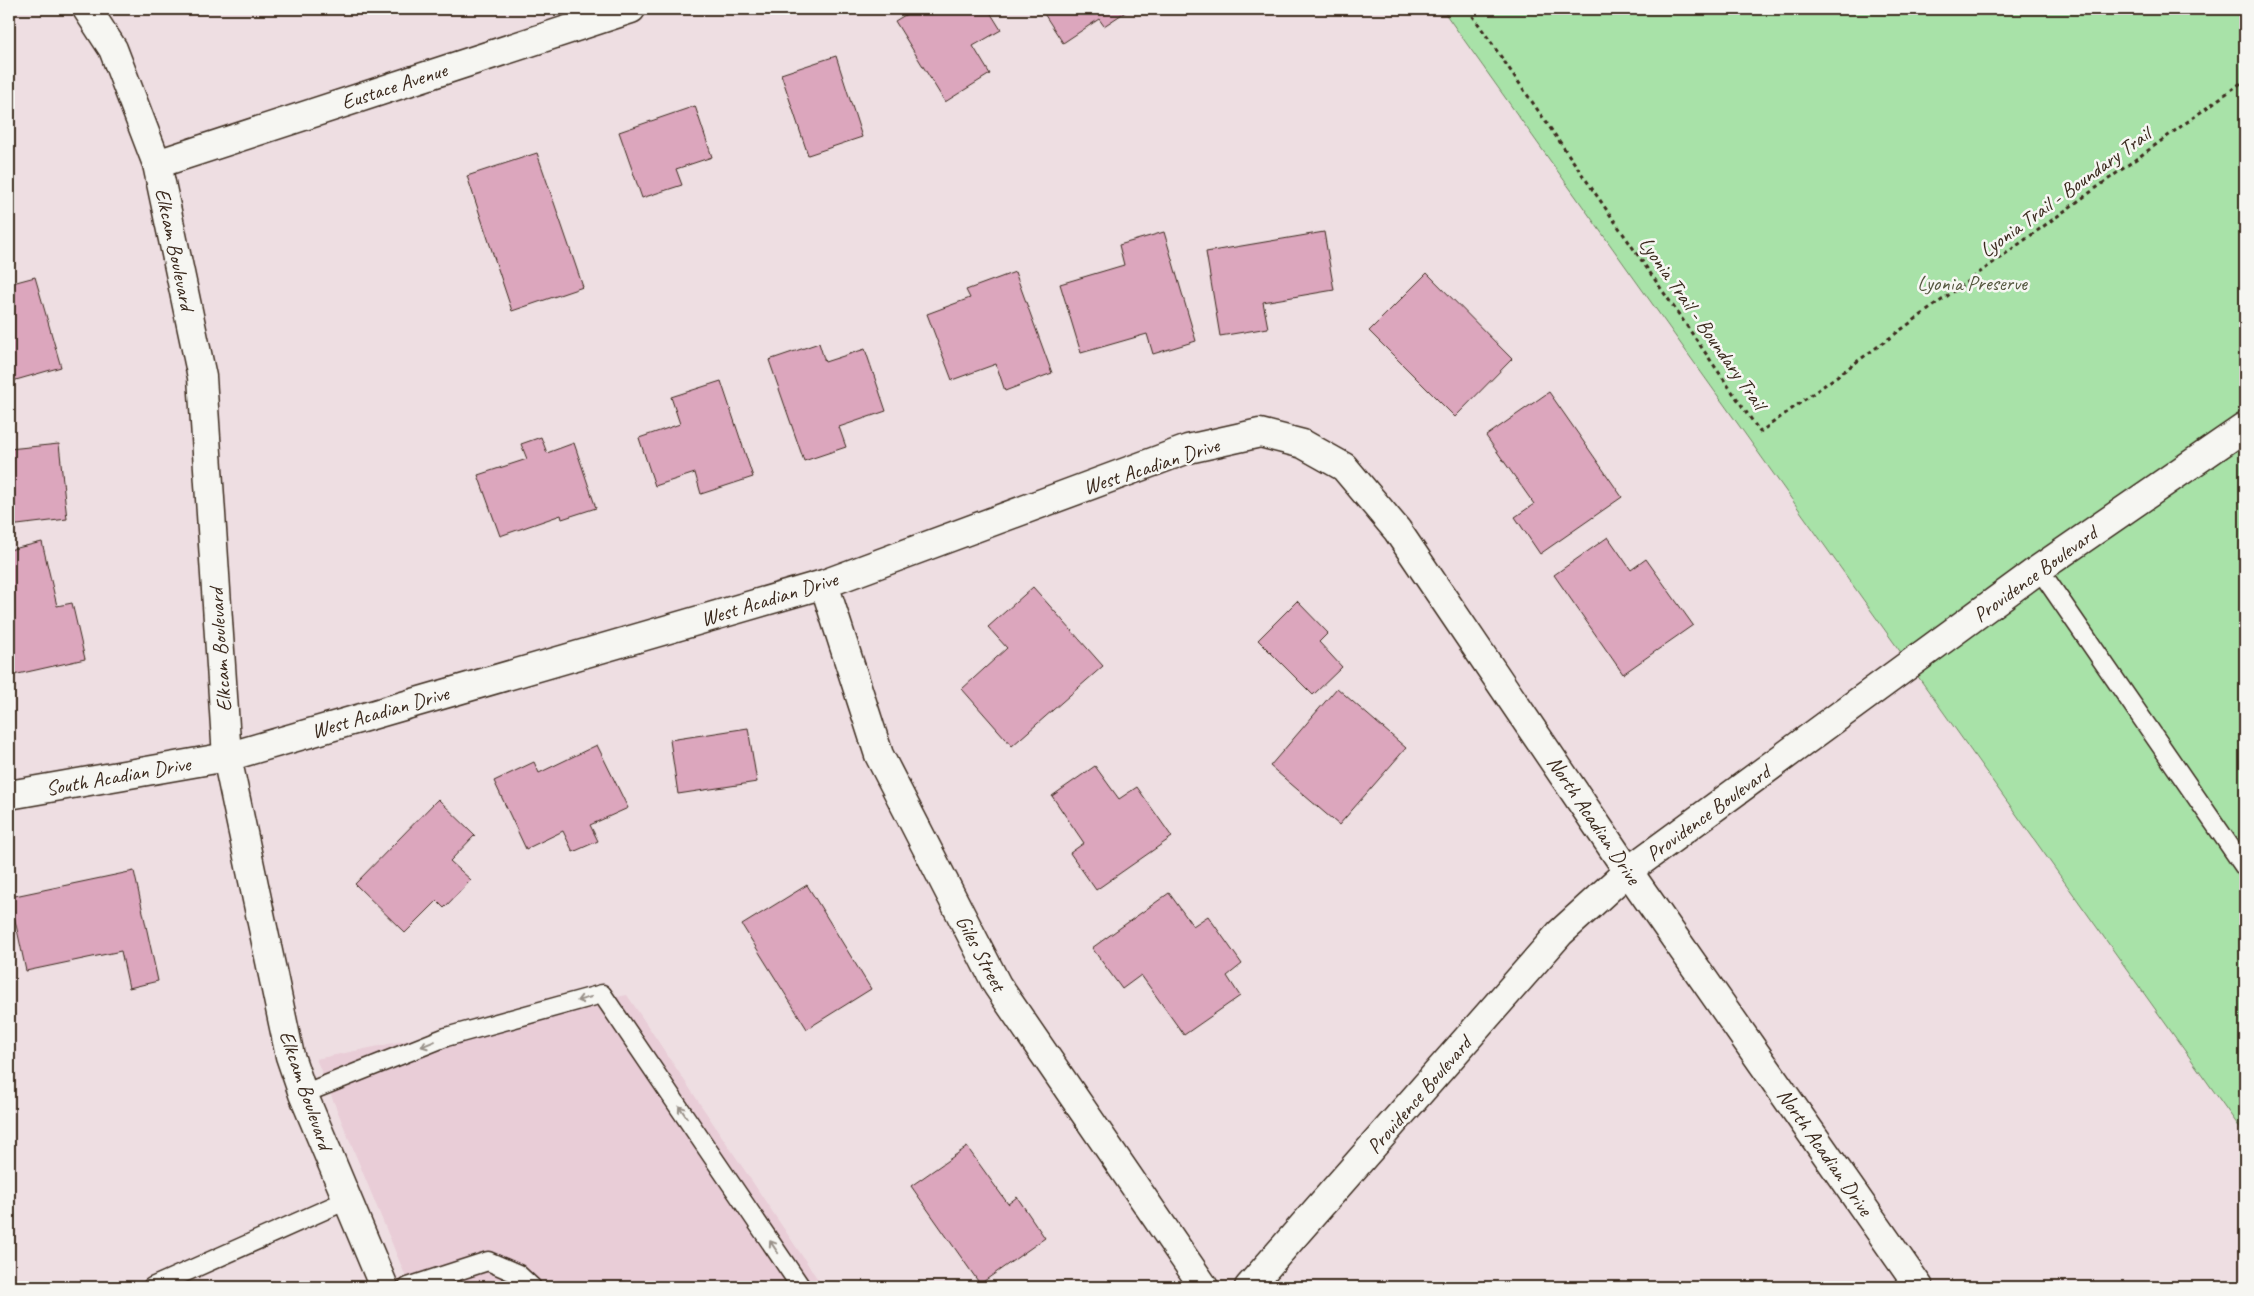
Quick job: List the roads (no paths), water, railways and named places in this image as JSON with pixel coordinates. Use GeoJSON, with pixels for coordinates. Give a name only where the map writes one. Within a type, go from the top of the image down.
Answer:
{"type":"FeatureCollection","features":[{"type":"Feature","properties":{"kind":"street","name":"Elkcam Boulevard"},"geometry":{"type":"LineString","coordinates":[[87,9],[113,49],[157,164],[202,377],[227,756],[290,1056],[303,1094],[384,1287]]}},
{"type":"Feature","properties":{"kind":"street","name":"Eustace Avenue"},"geometry":{"type":"LineString","coordinates":[[157,164],[631,9]]}},
{"type":"Feature","properties":{"kind":"street","name":"Providence Boulevard"},"geometry":{"type":"LineString","coordinates":[[1248,1287],[1560,933],[1628,871],[2039,569],[2245,426]]}},
{"type":"Feature","properties":{"kind":"street","name":"West Acadian Drive"},"geometry":{"type":"LineString","coordinates":[[227,756],[824,584],[1188,449],[1260,433],[1303,444]]}},
{"type":"Feature","properties":{"kind":"street","name":"North Acadian Drive"},"geometry":{"type":"LineString","coordinates":[[1303,444],[1344,467],[1397,530],[1628,871],[1919,1287]]}},
{"type":"Feature","properties":{"kind":"street","name":"Giles Street"},"geometry":{"type":"LineString","coordinates":[[824,584],[879,755],[997,985],[1204,1287]]}},
{"type":"Feature","properties":{"kind":"street","name":"South Acadian Drive"},"geometry":{"type":"LineString","coordinates":[[9,795],[227,756]]}},
{"type":"Feature","properties":{"kind":"lane"},"geometry":{"type":"LineString","coordinates":[[2039,569],[2245,868]]}},
{"type":"Feature","properties":{"kind":"lane"},"geometry":{"type":"LineString","coordinates":[[303,1094],[446,1037],[602,994],[801,1287]]}},
{"type":"Feature","properties":{"kind":"lane"},"geometry":{"type":"LineString","coordinates":[[152,1287],[347,1200]]}},
{"type":"Feature","properties":{"kind":"lane"},"geometry":{"type":"LineString","coordinates":[[408,1287],[488,1261],[518,1274],[532,1287]]}},
{"type":"Feature","properties":{"kind":"park label","name":"Lyonia Preserve"},"geometry":{"type":"Point","coordinates":[1972,283]}}]}
